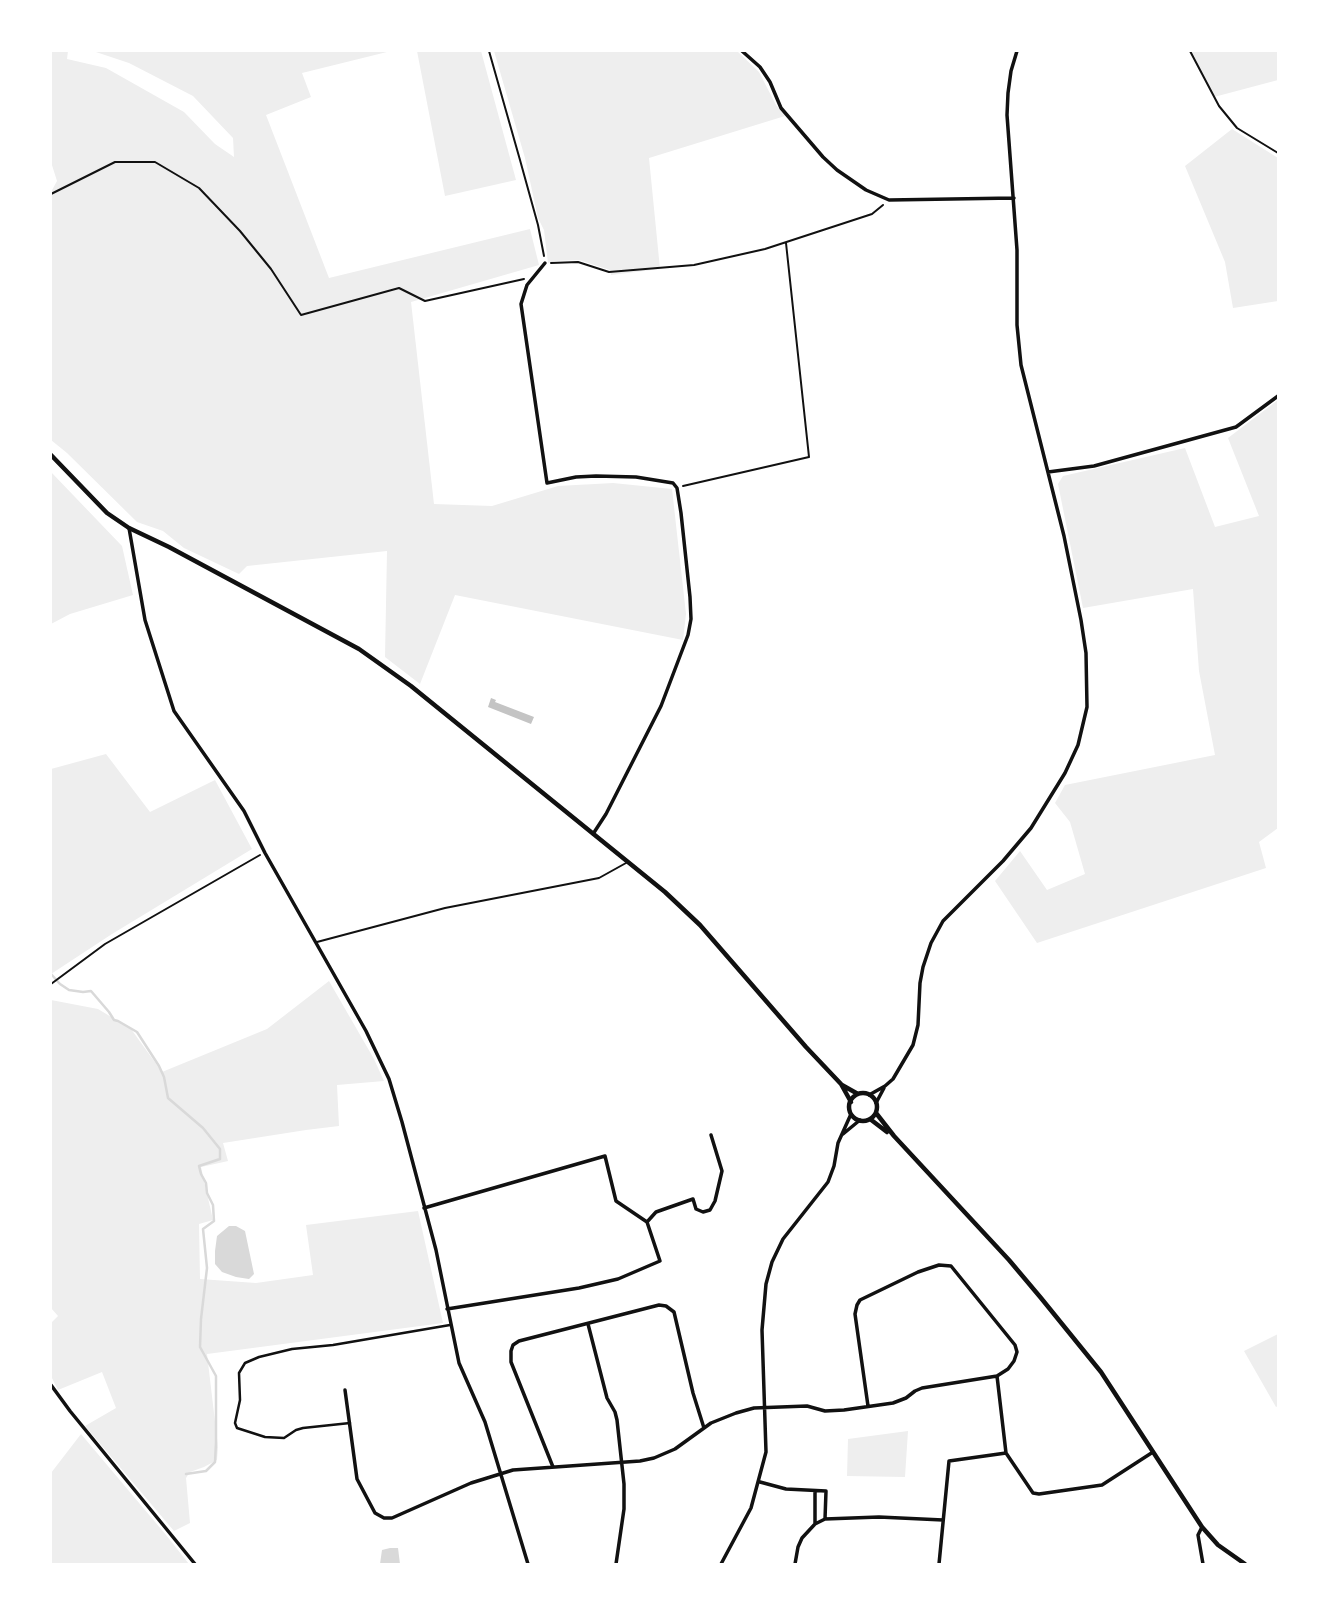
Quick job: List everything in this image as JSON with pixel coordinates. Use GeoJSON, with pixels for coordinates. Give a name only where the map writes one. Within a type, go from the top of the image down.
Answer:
{"type":"FeatureCollection","features":[{"type":"Feature","properties":{"kind":"street"},"geometry":{"type":"LineString","coordinates":[[742,51],[760,67],[781,107],[823,157],[866,190],[889,200],[1014,198]]}},
{"type":"Feature","properties":{"kind":"street"},"geometry":{"type":"LineString","coordinates":[[841,1084],[859,1094],[869,1095],[893,1079],[913,1045],[918,1024],[921,975],[931,943],[943,921],[1003,861],[1031,828],[1065,773],[1078,745],[1087,706],[1086,653],[1064,536],[1021,365],[1017,324],[1017,250],[1007,115],[1007,93],[1017,51]]}},
{"type":"Feature","properties":{"kind":"street"},"geometry":{"type":"LineString","coordinates":[[545,263],[527,285],[522,304],[547,483],[586,477],[636,477],[673,483],[677,488],[681,513],[691,619],[688,635],[662,706],[593,834]]}},
{"type":"Feature","properties":{"kind":"street"},"geometry":{"type":"LineString","coordinates":[[1048,472],[1094,466],[1236,427],[1278,397]]}},
{"type":"Feature","properties":{"kind":"street"},"geometry":{"type":"LineString","coordinates":[[51,455],[107,513],[129,528],[359,649],[411,686],[665,892],[700,925],[841,1084],[851,1102],[851,1114],[838,1143],[828,1182],[783,1239],[766,1283],[762,1330],[766,1452],[760,1482],[748,1515],[721,1564]]}},
{"type":"Feature","properties":{"kind":"street"},"geometry":{"type":"LineString","coordinates":[[129,528],[145,620],[174,711],[244,811],[264,853],[366,1031],[389,1079],[436,1250],[459,1363],[485,1422],[528,1564]]}},
{"type":"Feature","properties":{"kind":"street"},"geometry":{"type":"LineString","coordinates":[[885,1086],[876,1103],[876,1113],[1033,1288],[1101,1372],[1202,1527],[1219,1545],[1245,1564]]}},
{"type":"Feature","properties":{"kind":"street"},"geometry":{"type":"LineString","coordinates":[[851,1102],[859,1094]]}},
{"type":"Feature","properties":{"kind":"street"},"geometry":{"type":"LineString","coordinates":[[869,1095],[876,1103]]}},
{"type":"Feature","properties":{"kind":"street"},"geometry":{"type":"LineString","coordinates":[[841,1135],[860,1120],[870,1119],[876,1113]]}},
{"type":"Feature","properties":{"kind":"street"},"geometry":{"type":"LineString","coordinates":[[851,1114],[860,1120]]}},
{"type":"Feature","properties":{"kind":"street"},"geometry":{"type":"LineString","coordinates":[[870,1119],[894,1136]]}},
{"type":"Feature","properties":{"kind":"street"},"geometry":{"type":"LineString","coordinates":[[647,1222],[656,1212],[694,1199],[696,1209],[703,1212],[710,1210],[722,1171],[711,1135]]}},
{"type":"Feature","properties":{"kind":"street"},"geometry":{"type":"LineString","coordinates":[[424,1208],[605,1156],[616,1201],[647,1222],[660,1261],[618,1279],[579,1288],[447,1309]]}},
{"type":"Feature","properties":{"kind":"street"},"geometry":{"type":"LineString","coordinates":[[345,1390],[358,1479],[375,1513],[384,1518],[397,1517],[471,1483],[513,1470],[640,1461],[665,1454],[704,1428],[736,1413],[764,1408],[807,1406],[825,1411],[868,1406],[893,1403],[922,1388],[997,1376],[1014,1361],[1017,1352],[1015,1345],[955,1269],[939,1265],[918,1272],[860,1300],[855,1314],[868,1406]]}},
{"type":"Feature","properties":{"kind":"street"},"geometry":{"type":"LineString","coordinates":[[553,1467],[511,1362],[513,1345],[519,1341],[659,1305],[666,1306],[674,1312],[704,1428]]}},
{"type":"Feature","properties":{"kind":"street"},"geometry":{"type":"LineString","coordinates":[[588,1324],[607,1398],[617,1420],[622,1462],[624,1509],[616,1564]]}},
{"type":"Feature","properties":{"kind":"street"},"geometry":{"type":"LineString","coordinates":[[349,1423],[303,1428],[284,1438],[265,1437],[237,1429],[235,1423],[240,1400],[239,1373],[245,1363],[292,1349],[333,1345],[450,1325]]}},
{"type":"Feature","properties":{"kind":"street"},"geometry":{"type":"LineString","coordinates":[[997,1376],[1006,1453],[1033,1493],[1102,1485],[1153,1452]]}},
{"type":"Feature","properties":{"kind":"street"},"geometry":{"type":"LineString","coordinates":[[51,1385],[195,1564]]}},
{"type":"Feature","properties":{"kind":"street"},"geometry":{"type":"LineString","coordinates":[[939,1564],[949,1461],[1006,1453]]}},
{"type":"Feature","properties":{"kind":"street"},"geometry":{"type":"LineString","coordinates":[[760,1482],[786,1489],[826,1491],[825,1519]]}},
{"type":"Feature","properties":{"kind":"street"},"geometry":{"type":"LineString","coordinates":[[815,1491],[815,1524]]}},
{"type":"Feature","properties":{"kind":"street"},"geometry":{"type":"LineString","coordinates":[[795,1564],[802,1538],[815,1524],[825,1519],[865,1517],[943,1520]]}},
{"type":"Feature","properties":{"kind":"street"},"geometry":{"type":"LineString","coordinates":[[1202,1527],[1198,1535],[1203,1564]]}},
{"type":"Feature","properties":{"kind":"lane"},"geometry":{"type":"LineString","coordinates":[[316,943],[445,908],[598,878],[628,862]]}},
{"type":"Feature","properties":{"kind":"path"},"geometry":{"type":"LineString","coordinates":[[489,51],[534,212],[545,263],[579,262],[609,272],[694,265],[765,249],[872,214],[889,200]]}},
{"type":"Feature","properties":{"kind":"path"},"geometry":{"type":"LineString","coordinates":[[1190,51],[1219,106],[1237,128],[1278,153]]}},
{"type":"Feature","properties":{"kind":"path"},"geometry":{"type":"LineString","coordinates":[[51,194],[115,162],[155,162],[199,188],[240,231],[271,270],[301,315],[400,288],[425,301],[534,277]]}},
{"type":"Feature","properties":{"kind":"path"},"geometry":{"type":"LineString","coordinates":[[677,488],[809,457],[786,242]]}},
{"type":"Feature","properties":{"kind":"path"},"geometry":{"type":"LineString","coordinates":[[51,984],[105,944],[264,853]]}},
{"type":"Feature","properties":{"kind":"shaded area"},"geometry":{"type":"Polygon","coordinates":[[[51,51],[68,51],[67,59],[106,68],[184,112],[215,144],[234,157],[233,138],[193,96],[129,63],[93,51],[391,51],[302,73],[311,97],[266,115],[329,278],[530,229],[539,265],[411,302],[434,504],[492,506],[558,486],[613,483],[672,489],[686,614],[683,640],[455,595],[420,684],[385,657],[387,551],[247,566],[239,574],[184,548],[163,531],[137,522],[51,440],[51,192],[57,181],[51,162],[51,51]]]}},
{"type":"Feature","properties":{"kind":"shaded area"},"geometry":{"type":"Polygon","coordinates":[[[417,51],[481,51],[516,180],[445,196],[417,51]]]}},
{"type":"Feature","properties":{"kind":"shaded area"},"geometry":{"type":"Polygon","coordinates":[[[494,51],[737,51],[759,72],[776,105],[785,116],[649,158],[660,269],[611,275],[610,270],[579,260],[548,263],[544,230],[538,218],[525,158],[494,51]]]}},
{"type":"Feature","properties":{"kind":"shaded area"},"geometry":{"type":"Polygon","coordinates":[[[1190,51],[1278,51],[1278,80],[1214,97],[1190,51]]]}},
{"type":"Feature","properties":{"kind":"shaded area"},"geometry":{"type":"Polygon","coordinates":[[[1232,129],[1278,158],[1278,301],[1233,308],[1225,262],[1185,166],[1232,129]]]}},
{"type":"Feature","properties":{"kind":"shaded area"},"geometry":{"type":"Polygon","coordinates":[[[1278,400],[1278,828],[1259,842],[1266,868],[1037,943],[995,881],[1020,851],[1047,890],[1085,874],[1070,822],[1055,803],[1065,785],[1215,755],[1199,671],[1193,589],[1083,608],[1058,484],[1063,476],[1185,448],[1215,527],[1259,516],[1228,438],[1278,400]]]}},
{"type":"Feature","properties":{"kind":"shaded area"},"geometry":{"type":"Polygon","coordinates":[[[51,472],[122,546],[133,595],[70,614],[51,624],[51,472]]]}},
{"type":"Feature","properties":{"kind":"shaded area"},"geometry":{"type":"Polygon","coordinates":[[[106,754],[150,812],[215,780],[252,849],[51,974],[51,769],[106,754]]]}},
{"type":"Feature","properties":{"kind":"shaded area"},"geometry":{"type":"Polygon","coordinates":[[[329,981],[384,1081],[337,1085],[339,1126],[223,1143],[228,1161],[201,1167],[213,1220],[199,1224],[200,1279],[256,1283],[313,1275],[306,1225],[418,1211],[443,1323],[207,1354],[218,1447],[217,1460],[190,1472],[186,1478],[190,1523],[174,1531],[85,1426],[116,1408],[102,1372],[58,1390],[51,1376],[51,1323],[58,1316],[51,1308],[51,1000],[98,1009],[131,1029],[162,1072],[267,1029],[329,981]]]}},
{"type":"Feature","properties":{"kind":"shaded area"},"geometry":{"type":"Polygon","coordinates":[[[229,1226],[245,1231],[254,1274],[249,1279],[222,1272],[215,1264],[217,1236],[229,1226]]]}},
{"type":"Feature","properties":{"kind":"shaded area"},"geometry":{"type":"Polygon","coordinates":[[[1278,1334],[1278,1406],[1276,1407],[1244,1351],[1278,1334]]]}},
{"type":"Feature","properties":{"kind":"shaded area"},"geometry":{"type":"Polygon","coordinates":[[[908,1431],[905,1477],[847,1476],[848,1439],[908,1431]]]}},
{"type":"Feature","properties":{"kind":"shaded area"},"geometry":{"type":"Polygon","coordinates":[[[81,1434],[189,1564],[51,1564],[51,1473],[81,1434]]]}},
{"type":"Feature","properties":{"kind":"shaded area"},"geometry":{"type":"Polygon","coordinates":[[[398,1548],[400,1564],[380,1564],[382,1550],[398,1548]]]}},
{"type":"Feature","properties":{"kind":"building"},"geometry":{"type":"Polygon","coordinates":[[[491,698],[534,717],[531,724],[488,707],[491,698]]]}},
{"type":"Feature","properties":{"kind":"waterway"},"geometry":{"type":"LineString","coordinates":[[51,974],[69,990],[91,991],[114,1020],[137,1032],[159,1066],[168,1098],[203,1128],[220,1149],[220,1159],[199,1166],[213,1205],[214,1221],[203,1229],[207,1268],[200,1347],[216,1376],[215,1462],[206,1471],[186,1474]]}}]}
